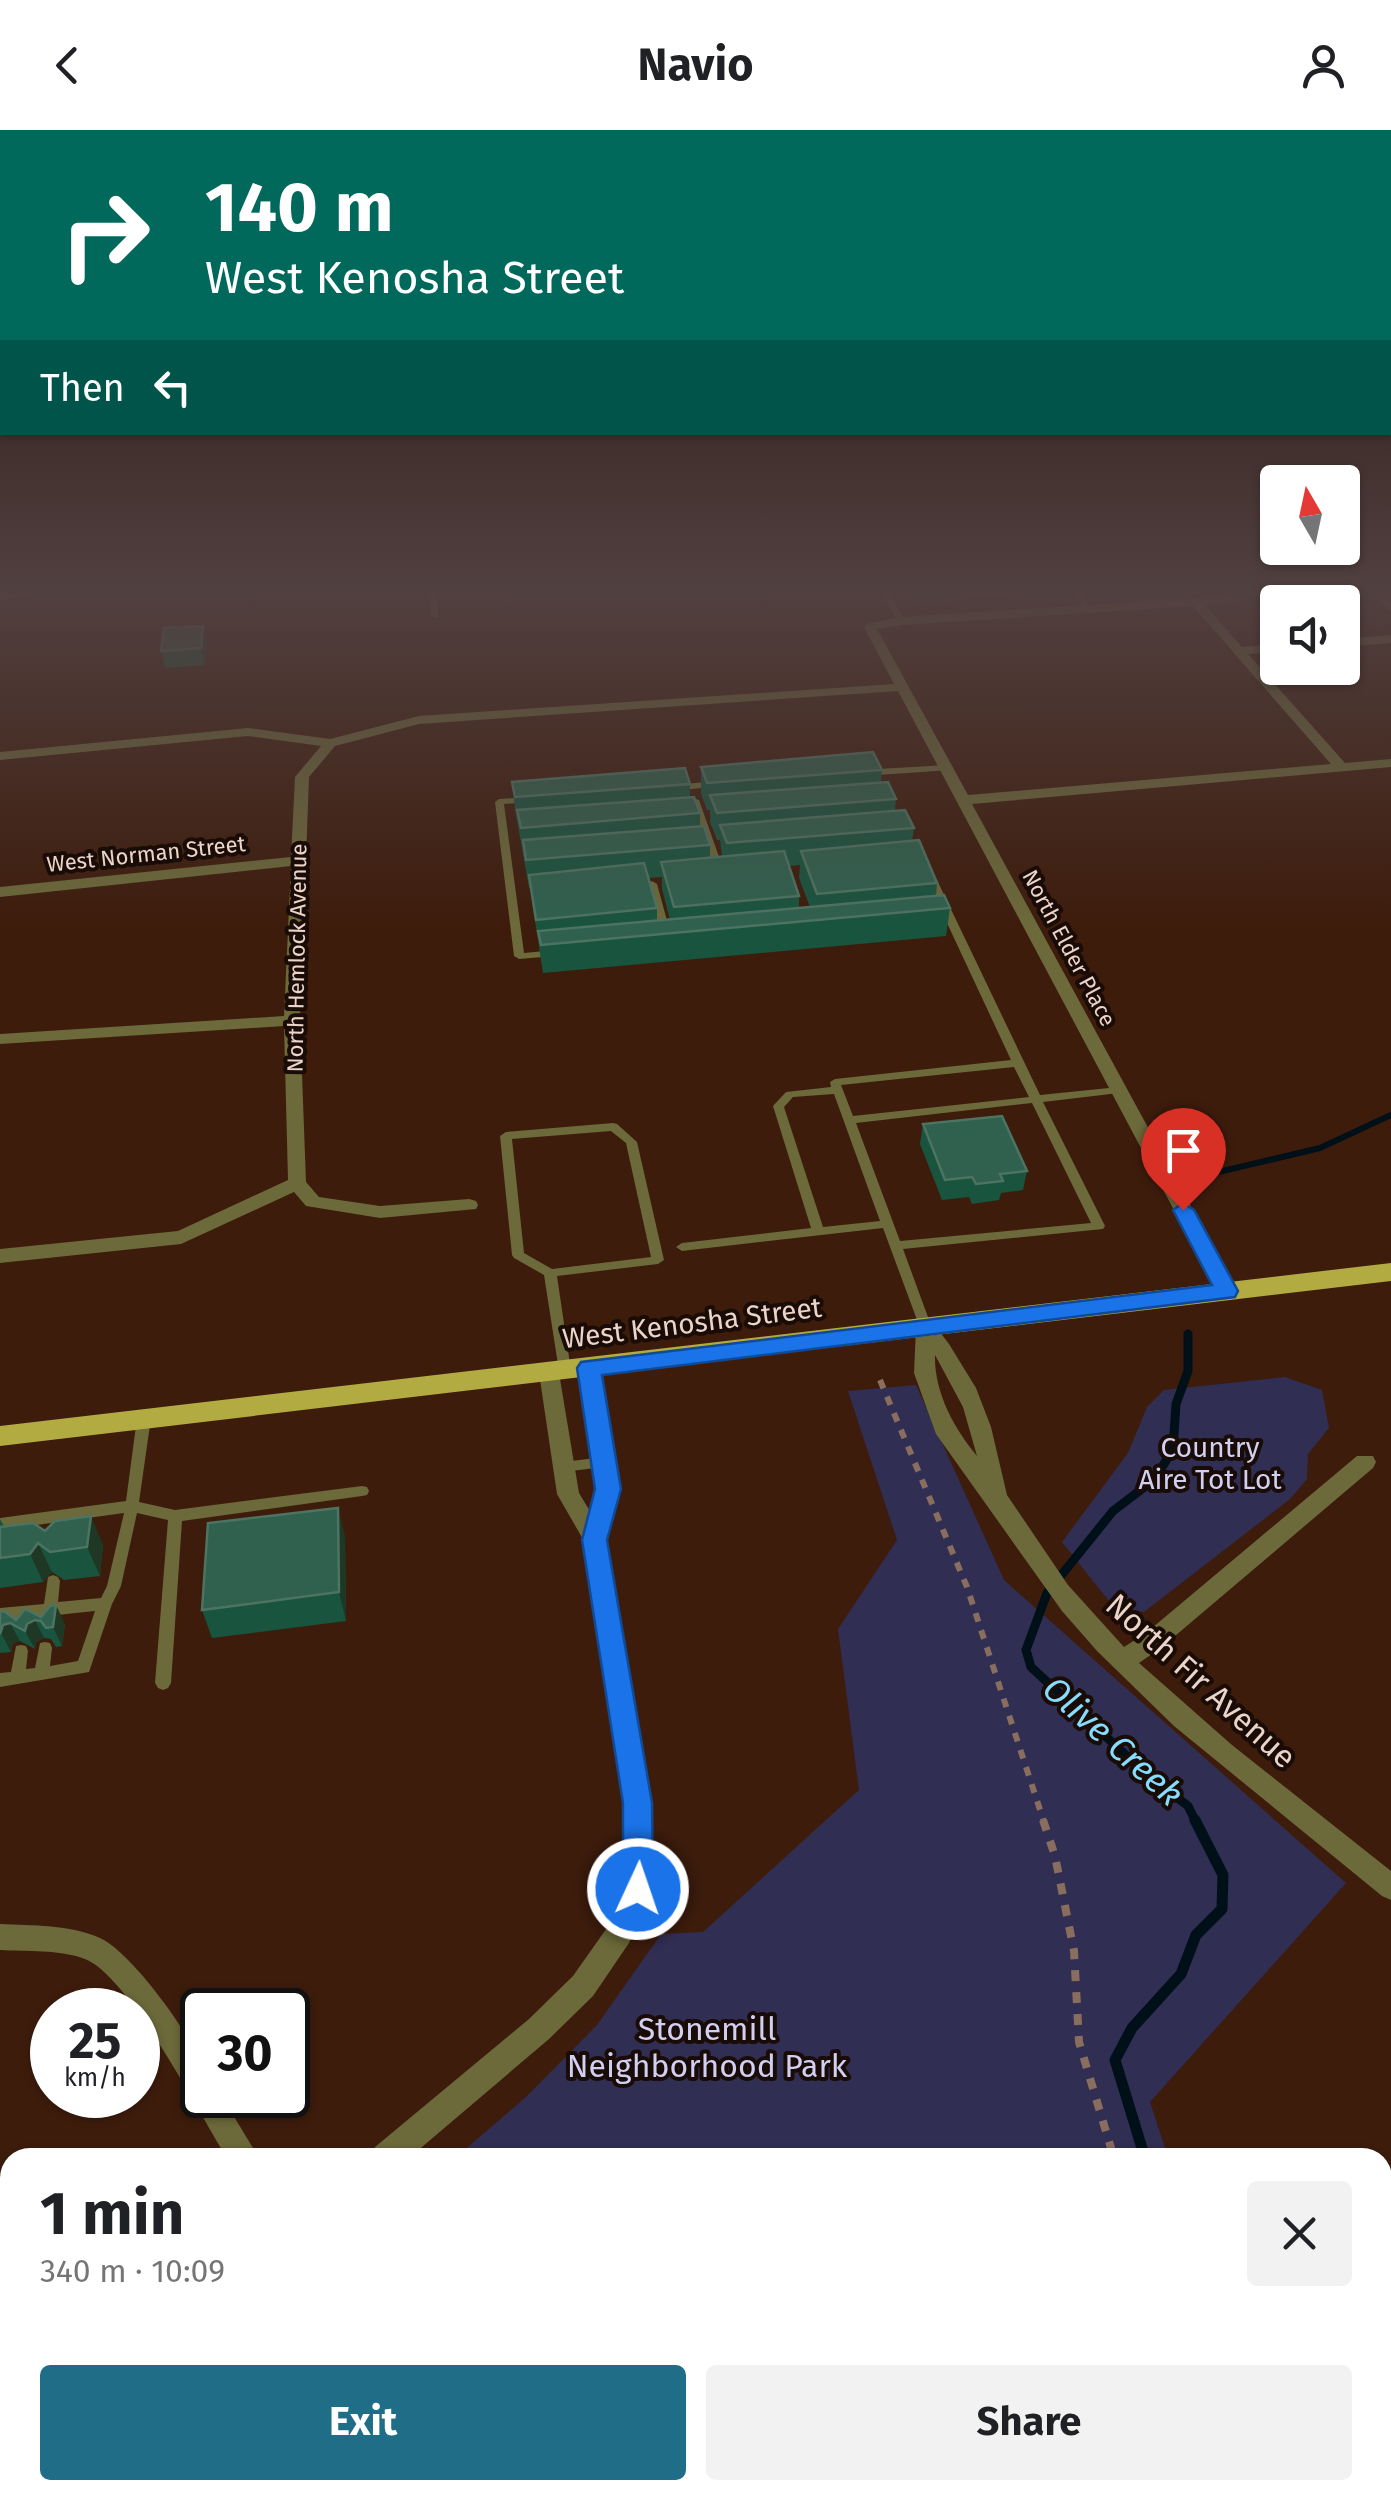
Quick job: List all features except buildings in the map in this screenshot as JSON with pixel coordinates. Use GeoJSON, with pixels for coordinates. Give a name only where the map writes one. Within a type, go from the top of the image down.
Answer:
{"type":"FeatureCollection","features":[{"type":"Feature","properties":{"kind":"main road","name":"West Kenosha Street"},"geometry":{"type":"LineString","coordinates":[[0,1436],[1391,1272]]}},
{"type":"Feature","properties":{"kind":"street"},"geometry":{"type":"LineString","coordinates":[[0,756],[248,732],[330,743],[420,720],[640,705]]}},
{"type":"Feature","properties":{"kind":"street","name":"North Elder Place"},"geometry":{"type":"LineString","coordinates":[[914,705],[1227,1291]]}},
{"type":"Feature","properties":{"kind":"street"},"geometry":{"type":"LineString","coordinates":[[1287,705],[1341,767]]}},
{"type":"Feature","properties":{"kind":"street","name":"North Hemlock Avenue"},"geometry":{"type":"LineString","coordinates":[[298,1183],[292,1020],[302,777],[330,743]]}},
{"type":"Feature","properties":{"kind":"street"},"geometry":{"type":"LineString","coordinates":[[961,794],[1391,763]]}},
{"type":"Feature","properties":{"kind":"street","name":"West Norman Street"},"geometry":{"type":"LineString","coordinates":[[0,892],[297,861]]}},
{"type":"Feature","properties":{"kind":"street"},"geometry":{"type":"LineString","coordinates":[[0,1038],[292,1020]]}},
{"type":"Feature","properties":{"kind":"street"},"geometry":{"type":"LineString","coordinates":[[0,1256],[181,1237],[298,1183],[313,1202],[380,1212],[469,1204]]}},
{"type":"Feature","properties":{"kind":"street","name":"North Fir Avenue"},"geometry":{"type":"LineString","coordinates":[[926,1328],[924,1373],[947,1434],[1070,1604],[1122,1660],[1227,1755],[1391,1887]]}},
{"type":"Feature","properties":{"kind":"street","name":"North Fir Avenue"},"geometry":{"type":"LineString","coordinates":[[926,1328],[959,1370],[982,1427],[996,1497]]}},
{"type":"Feature","properties":{"kind":"street"},"geometry":{"type":"LineString","coordinates":[[568,1371],[604,1462],[608,1489],[594,1540]]}},
{"type":"Feature","properties":{"kind":"street"},"geometry":{"type":"LineString","coordinates":[[398,2148],[540,2030],[584,1986],[630,1914],[640,1864],[637,1803],[594,1540],[568,1494],[563,1467],[568,1371]]}},
{"type":"Feature","properties":{"kind":"street"},"geometry":{"type":"LineString","coordinates":[[1122,1660],[1154,1640],[1365,1462]]}},
{"type":"Feature","properties":{"kind":"street"},"geometry":{"type":"LineString","coordinates":[[0,1937],[96,1950],[131,1984],[180,2059]]}},
{"type":"Feature","properties":{"kind":"street"},"geometry":{"type":"LineString","coordinates":[[218,2118],[238,2148]]}},
{"type":"Feature","properties":{"kind":"lane"},"geometry":{"type":"LineString","coordinates":[[859,773],[947,768]]}},
{"type":"Feature","properties":{"kind":"lane"},"geometry":{"type":"LineString","coordinates":[[878,772],[886,787]]}},
{"type":"Feature","properties":{"kind":"lane"},"geometry":{"type":"LineString","coordinates":[[652,790],[728,784]]}},
{"type":"Feature","properties":{"kind":"lane"},"geometry":{"type":"LineString","coordinates":[[690,786],[721,878]]}},
{"type":"Feature","properties":{"kind":"lane"},"geometry":{"type":"LineString","coordinates":[[537,799],[499,802],[519,956],[575,951]]}},
{"type":"Feature","properties":{"kind":"lane"},"geometry":{"type":"LineString","coordinates":[[680,818],[720,815]]}},
{"type":"Feature","properties":{"kind":"lane"},"geometry":{"type":"LineString","coordinates":[[503,832],[522,830]]}},
{"type":"Feature","properties":{"kind":"lane"},"geometry":{"type":"LineString","coordinates":[[692,848],[730,845]]}},
{"type":"Feature","properties":{"kind":"lane"},"geometry":{"type":"LineString","coordinates":[[506,863],[525,862]]}},
{"type":"Feature","properties":{"kind":"lane"},"geometry":{"type":"LineString","coordinates":[[896,1246],[1099,1226],[922,862]]}},
{"type":"Feature","properties":{"kind":"lane"},"geometry":{"type":"LineString","coordinates":[[704,880],[738,877]]}},
{"type":"Feature","properties":{"kind":"lane"},"geometry":{"type":"LineString","coordinates":[[634,886],[669,883]]}},
{"type":"Feature","properties":{"kind":"lane"},"geometry":{"type":"LineString","coordinates":[[652,884],[668,942]]}},
{"type":"Feature","properties":{"kind":"lane"},"geometry":{"type":"LineString","coordinates":[[511,896],[528,895]]}},
{"type":"Feature","properties":{"kind":"lane"},"geometry":{"type":"LineString","coordinates":[[932,918],[950,916]]}},
{"type":"Feature","properties":{"kind":"lane"},"geometry":{"type":"LineString","coordinates":[[650,944],[686,941]]}},
{"type":"Feature","properties":{"kind":"lane"},"geometry":{"type":"LineString","coordinates":[[926,1328],[834,1082],[1018,1063]]}},
{"type":"Feature","properties":{"kind":"lane"},"geometry":{"type":"LineString","coordinates":[[818,1232],[778,1106],[790,1094],[838,1090]]}},
{"type":"Feature","properties":{"kind":"lane"},"geometry":{"type":"LineString","coordinates":[[849,1120],[1119,1090]]}},
{"type":"Feature","properties":{"kind":"lane"},"geometry":{"type":"LineString","coordinates":[[613,1127],[632,1142],[658,1260],[550,1273],[518,1255],[506,1136],[613,1127]]}},
{"type":"Feature","properties":{"kind":"lane"},"geometry":{"type":"LineString","coordinates":[[682,1246],[888,1224]]}},
{"type":"Feature","properties":{"kind":"lane"},"geometry":{"type":"LineString","coordinates":[[550,1273],[568,1371]]}},
{"type":"Feature","properties":{"kind":"lane"},"geometry":{"type":"LineString","coordinates":[[0,1680],[84,1667],[104,1604],[114,1586],[132,1506],[144,1418]]}},
{"type":"Feature","properties":{"kind":"lane"},"geometry":{"type":"LineString","coordinates":[[563,1467],[604,1462]]}},
{"type":"Feature","properties":{"kind":"lane"},"geometry":{"type":"LineString","coordinates":[[0,1524],[132,1506],[175,1516],[362,1491]]}},
{"type":"Feature","properties":{"kind":"lane"},"geometry":{"type":"LineString","coordinates":[[60,1533],[62,1516]]}},
{"type":"Feature","properties":{"kind":"lane"},"geometry":{"type":"LineString","coordinates":[[163,1683],[175,1516]]}},
{"type":"Feature","properties":{"kind":"lane"},"geometry":{"type":"LineString","coordinates":[[49,1626],[53,1581]]}},
{"type":"Feature","properties":{"kind":"lane"},"geometry":{"type":"LineString","coordinates":[[0,1618],[26,1611],[104,1604]]}},
{"type":"Feature","properties":{"kind":"lane"},"geometry":{"type":"LineString","coordinates":[[24,1629],[26,1611]]}},
{"type":"Feature","properties":{"kind":"lane"},"geometry":{"type":"LineString","coordinates":[[42,1674],[46,1648]]}},
{"type":"Feature","properties":{"kind":"lane"},"geometry":{"type":"LineString","coordinates":[[18,1677],[21,1651]]}},
{"type":"Feature","properties":{"kind":"path"},"geometry":{"type":"LineString","coordinates":[[880,1380],[967,1587],[1054,1856],[1074,1951],[1079,2042],[1111,2148]]}},
{"type":"Feature","properties":{"kind":"green space","name":"Country Aire Tot Lot"},"geometry":{"type":"Polygon","coordinates":[[[1285,1377],[1322,1390],[1329,1428],[1308,1454],[1307,1479],[1290,1499],[1144,1612],[1112,1605],[1062,1542],[1128,1453],[1147,1407],[1164,1390],[1285,1377]]]}},
{"type":"Feature","properties":{"kind":"green space","name":"Stonemill Neighborhood Park"},"geometry":{"type":"Polygon","coordinates":[[[916,1385],[1004,1580],[1346,1883],[1150,2102],[1165,2148],[467,2148],[526,2097],[597,2025],[661,1934],[703,1932],[859,1790],[838,1629],[897,1540],[848,1391],[916,1385]]]}},
{"type":"Feature","properties":{"kind":"waterway","name":"Olive Creek"},"geometry":{"type":"LineString","coordinates":[[1193,1178],[1320,1148],[1391,1115]]}},
{"type":"Feature","properties":{"kind":"waterway","name":"Olive Creek"},"geometry":{"type":"LineString","coordinates":[[1188,1334],[1188,1371],[1176,1404],[1173,1449],[1155,1479],[1113,1511],[1047,1593],[1026,1650],[1031,1667],[1144,1772],[1188,1806],[1195,1820]]}},
{"type":"Feature","properties":{"kind":"waterway","name":"Olive Creek"},"geometry":{"type":"LineString","coordinates":[[1142,2148],[1115,2060],[1132,2028],[1181,1974],[1196,1935],[1222,1909],[1223,1875],[1195,1820]]}},
{"type":"Feature","properties":{"kind":"route"},"geometry":{"type":"LineString","coordinates":[[638,1889],[640,1836],[628,1730],[594,1540],[608,1489],[589,1368],[1227,1291],[1183,1210]]}}]}
